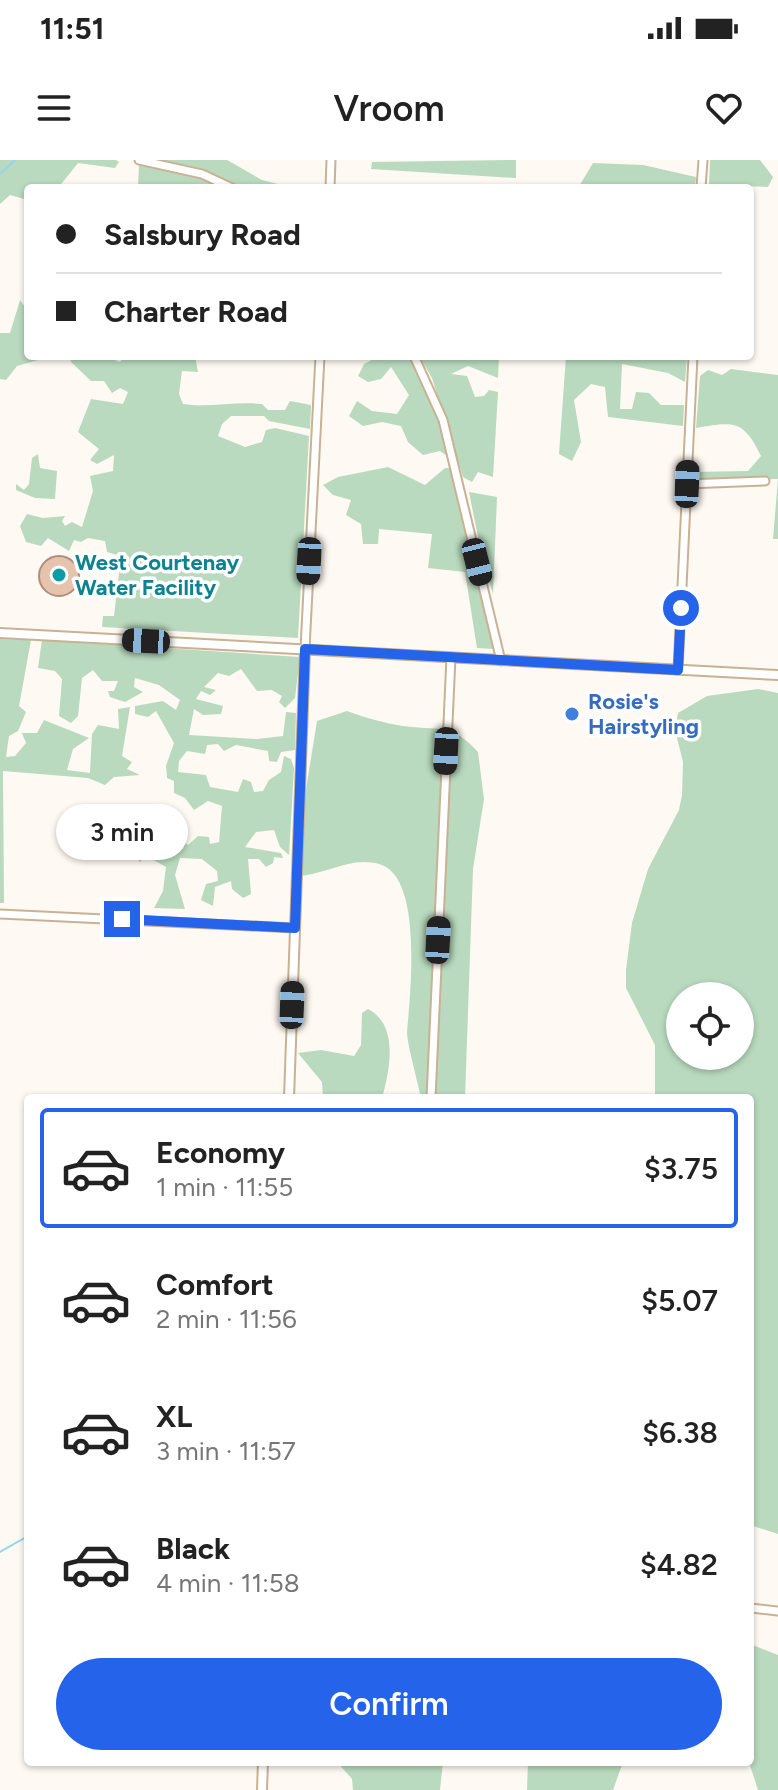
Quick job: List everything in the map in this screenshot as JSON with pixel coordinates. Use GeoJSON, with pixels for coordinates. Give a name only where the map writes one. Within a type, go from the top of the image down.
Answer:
{"type":"FeatureCollection","features":[{"type":"Feature","properties":{"kind":"street"},"geometry":{"type":"LineString","coordinates":[[139,160],[202,174],[223,184]]}},
{"type":"Feature","properties":{"kind":"street"},"geometry":{"type":"LineString","coordinates":[[330,184],[331,160]]}},
{"type":"Feature","properties":{"kind":"street"},"geometry":{"type":"LineString","coordinates":[[701,184],[703,160]]}},
{"type":"Feature","properties":{"kind":"street"},"geometry":{"type":"LineString","coordinates":[[289,1094],[305,649],[320,360]]}},
{"type":"Feature","properties":{"kind":"street"},"geometry":{"type":"LineString","coordinates":[[416,360],[443,420],[501,661]]}},
{"type":"Feature","properties":{"kind":"street"},"geometry":{"type":"LineString","coordinates":[[678,670],[693,360]]}},
{"type":"Feature","properties":{"kind":"street"},"geometry":{"type":"LineString","coordinates":[[687,484],[765,481]]}},
{"type":"Feature","properties":{"kind":"street"},"geometry":{"type":"LineString","coordinates":[[0,633],[778,675]]}},
{"type":"Feature","properties":{"kind":"street"},"geometry":{"type":"LineString","coordinates":[[431,1094],[451,657]]}},
{"type":"Feature","properties":{"kind":"street"},"geometry":{"type":"LineString","coordinates":[[0,914],[295,928]]}},
{"type":"Feature","properties":{"kind":"street"},"geometry":{"type":"LineString","coordinates":[[754,1608],[778,1611]]}},
{"type":"Feature","properties":{"kind":"street"},"geometry":{"type":"LineString","coordinates":[[262,1790],[263,1766]]}},
{"type":"Feature","properties":{"kind":"green space"},"geometry":{"type":"Polygon","coordinates":[[[0,160],[119,162],[115,168],[78,163],[61,184],[24,184],[24,199],[10,195],[0,204],[0,160]]]}},
{"type":"Feature","properties":{"kind":"green space"},"geometry":{"type":"Polygon","coordinates":[[[157,160],[227,160],[262,180],[278,184],[231,184],[190,166],[157,160]]]}},
{"type":"Feature","properties":{"kind":"green space"},"geometry":{"type":"Polygon","coordinates":[[[516,160],[516,178],[371,169],[372,162],[516,160]]]}},
{"type":"Feature","properties":{"kind":"green space"},"geometry":{"type":"Polygon","coordinates":[[[710,160],[760,160],[773,177],[768,187],[709,184],[710,160]]]}},
{"type":"Feature","properties":{"kind":"green space"},"geometry":{"type":"Polygon","coordinates":[[[593,163],[643,165],[696,177],[695,184],[580,184],[593,163]]]}},
{"type":"Feature","properties":{"kind":"green space"},"geometry":{"type":"Polygon","coordinates":[[[139,164],[198,176],[215,184],[138,184],[139,164]]]}},
{"type":"Feature","properties":{"kind":"green space"},"geometry":{"type":"Polygon","coordinates":[[[20,300],[24,306],[24,360],[38,360],[17,366],[6,380],[0,379],[0,333],[10,333],[20,300]]]}},
{"type":"Feature","properties":{"kind":"green space"},"geometry":{"type":"Polygon","coordinates":[[[196,360],[198,372],[182,371],[179,394],[183,404],[262,404],[268,410],[285,410],[290,401],[311,405],[310,429],[269,421],[264,416],[231,416],[222,424],[218,436],[245,447],[262,442],[266,430],[275,428],[309,436],[298,638],[102,627],[103,616],[114,616],[121,556],[107,552],[105,541],[88,538],[81,542],[74,540],[69,551],[48,538],[41,546],[26,542],[20,526],[27,514],[43,518],[65,516],[62,521],[65,526],[72,522],[82,527],[93,491],[90,476],[113,471],[114,455],[97,464],[90,460],[99,449],[78,432],[91,399],[123,404],[128,392],[120,388],[112,393],[104,381],[91,381],[71,362],[196,360]]]}},
{"type":"Feature","properties":{"kind":"green space"},"geometry":{"type":"Polygon","coordinates":[[[372,360],[413,360],[426,381],[450,458],[440,451],[423,455],[408,442],[401,426],[382,422],[363,426],[349,416],[357,401],[372,411],[397,414],[409,395],[391,367],[381,379],[368,382],[358,376],[364,364],[372,360]]]}},
{"type":"Feature","properties":{"kind":"green space"},"geometry":{"type":"Polygon","coordinates":[[[421,360],[499,360],[498,378],[468,366],[451,374],[467,376],[475,397],[484,396],[489,390],[498,392],[493,477],[478,472],[472,482],[463,477],[432,378],[421,360]]]}},
{"type":"Feature","properties":{"kind":"green space"},"geometry":{"type":"Polygon","coordinates":[[[566,360],[687,360],[685,382],[668,373],[622,364],[620,409],[632,409],[636,392],[649,393],[661,405],[684,405],[683,426],[608,417],[605,387],[591,384],[574,400],[581,442],[572,461],[559,454],[566,360]]]}},
{"type":"Feature","properties":{"kind":"green space"},"geometry":{"type":"Polygon","coordinates":[[[731,369],[778,375],[778,479],[692,480],[692,472],[748,471],[761,456],[743,429],[729,424],[696,428],[700,376],[708,370],[722,375],[731,369]]]}},
{"type":"Feature","properties":{"kind":"green space"},"geometry":{"type":"Polygon","coordinates":[[[38,454],[40,468],[57,471],[55,499],[35,498],[16,490],[16,484],[24,490],[29,484],[32,458],[38,454]]]}},
{"type":"Feature","properties":{"kind":"green space"},"geometry":{"type":"Polygon","coordinates":[[[388,467],[425,485],[445,468],[454,468],[493,649],[477,648],[465,572],[428,568],[432,534],[379,529],[378,544],[363,544],[361,524],[346,515],[351,500],[333,495],[323,485],[338,477],[388,467]]]}},
{"type":"Feature","properties":{"kind":"green space"},"geometry":{"type":"Polygon","coordinates":[[[778,479],[778,539],[773,539],[778,479]]]}},
{"type":"Feature","properties":{"kind":"green space"},"geometry":{"type":"Polygon","coordinates":[[[469,492],[497,497],[493,594],[482,557],[469,492]]]}},
{"type":"Feature","properties":{"kind":"green space"},"geometry":{"type":"Polygon","coordinates":[[[0,639],[31,640],[19,706],[26,712],[18,731],[9,736],[6,757],[15,756],[26,743],[22,733],[37,733],[44,720],[89,738],[73,749],[67,770],[90,773],[92,734],[98,725],[119,729],[118,709],[130,707],[122,756],[132,762],[127,769],[140,775],[114,777],[105,785],[88,778],[3,771],[4,903],[0,903],[0,639]]]}},
{"type":"Feature","properties":{"kind":"green space"},"geometry":{"type":"Polygon","coordinates":[[[42,640],[300,657],[295,698],[285,708],[279,702],[282,696],[272,690],[257,691],[241,669],[229,676],[218,673],[204,687],[216,690],[210,695],[201,691],[196,699],[223,706],[221,714],[203,715],[194,709],[189,735],[257,739],[283,736],[286,712],[296,713],[295,750],[281,752],[277,762],[269,761],[268,751],[236,745],[224,751],[218,744],[207,745],[205,754],[187,751],[179,761],[178,772],[206,775],[210,787],[238,792],[243,779],[251,782],[254,792],[263,791],[269,780],[281,772],[284,756],[291,759],[294,768],[289,855],[280,847],[274,830],[256,832],[245,847],[281,853],[283,858],[274,857],[273,863],[266,867],[259,859],[248,859],[251,894],[243,898],[232,889],[231,881],[215,887],[213,906],[201,900],[206,884],[218,881],[217,871],[202,859],[180,858],[175,875],[185,909],[154,908],[163,891],[166,867],[148,857],[139,862],[138,855],[132,852],[129,859],[121,858],[119,842],[125,830],[136,831],[142,840],[167,842],[169,829],[176,824],[182,828],[178,838],[188,845],[198,836],[209,837],[210,844],[219,842],[222,806],[208,801],[194,810],[185,798],[174,793],[174,781],[167,778],[166,766],[174,743],[156,711],[148,717],[135,714],[135,706],[163,701],[176,710],[180,700],[159,685],[135,678],[134,687],[143,692],[125,702],[110,697],[108,691],[114,691],[118,681],[102,681],[93,670],[82,678],[78,716],[71,723],[59,716],[62,679],[55,671],[38,668],[42,640]]]}},
{"type":"Feature","properties":{"kind":"green space"},"geometry":{"type":"Polygon","coordinates":[[[758,689],[778,693],[778,1534],[754,1526],[754,1094],[655,1094],[655,1045],[626,988],[632,923],[648,869],[679,810],[682,795],[683,762],[675,730],[678,713],[707,696],[758,689]]]}},
{"type":"Feature","properties":{"kind":"green space"},"geometry":{"type":"Polygon","coordinates":[[[347,711],[396,725],[452,732],[469,742],[478,752],[484,799],[473,869],[465,1094],[420,1094],[407,1032],[411,968],[409,915],[404,893],[395,875],[382,865],[359,862],[315,874],[292,876],[317,721],[347,711]]]}},
{"type":"Feature","properties":{"kind":"green space"},"geometry":{"type":"Polygon","coordinates":[[[368,1009],[378,1016],[388,1037],[388,1075],[383,1094],[323,1094],[322,1082],[298,1053],[321,1050],[354,1056],[361,1045],[362,1013],[368,1009]]]}},
{"type":"Feature","properties":{"kind":"green space"},"geometry":{"type":"Polygon","coordinates":[[[754,1646],[778,1655],[778,1790],[758,1790],[750,1766],[754,1766],[754,1646]]]}},
{"type":"Feature","properties":{"kind":"green space"},"geometry":{"type":"Polygon","coordinates":[[[341,1766],[443,1766],[440,1790],[353,1790],[352,1779],[341,1766]]]}},
{"type":"Feature","properties":{"kind":"green space"},"geometry":{"type":"Polygon","coordinates":[[[528,1766],[622,1766],[613,1790],[527,1790],[528,1766]]]}},
{"type":"Feature","properties":{"kind":"building","name":"West Courtenay Water Facility"},"geometry":{"type":"Polygon","coordinates":[[[59,556],[73,562],[79,576],[73,590],[59,596],[45,590],[39,576],[45,562],[59,556]]]}},
{"type":"Feature","properties":{"kind":"waterway"},"geometry":{"type":"LineString","coordinates":[[0,174],[15,160]]}},
{"type":"Feature","properties":{"kind":"waterway"},"geometry":{"type":"LineString","coordinates":[[0,1552],[24,1538]]}},
{"type":"Feature","properties":{"kind":"place","name":"West Courtenay Water Facility"},"geometry":{"type":"Point","coordinates":[59,575]}},
{"type":"Feature","properties":{"kind":"place","name":"Rosie's Hairstyling"},"geometry":{"type":"Point","coordinates":[572,714]}},
{"type":"Feature","properties":{"kind":"route"},"geometry":{"type":"LineString","coordinates":[[122,919],[295,928],[305,649],[678,670],[681,608]]}}]}
